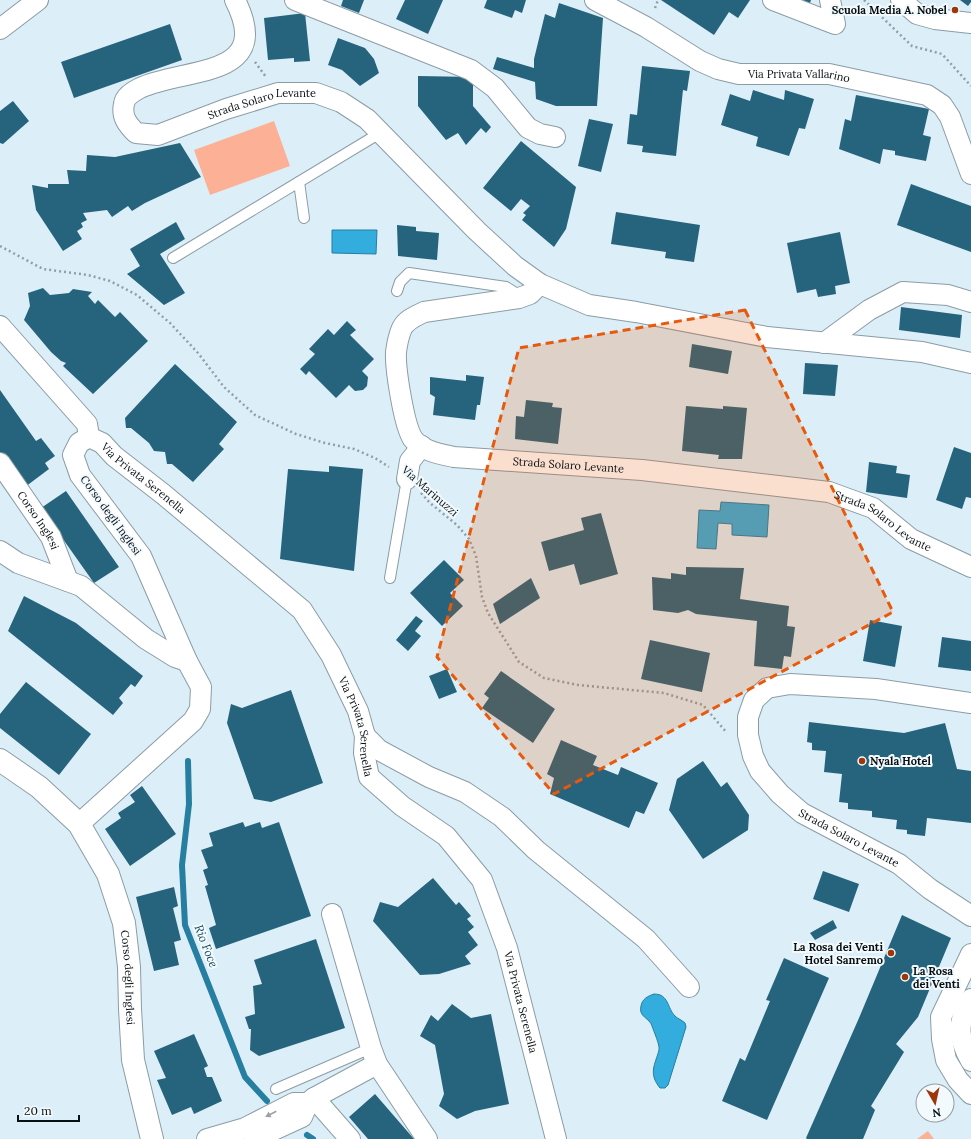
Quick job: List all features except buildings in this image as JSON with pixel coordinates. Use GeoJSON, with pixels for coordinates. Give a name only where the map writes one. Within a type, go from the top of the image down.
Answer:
{"type":"FeatureCollection","features":[{"type":"Feature","properties":{"kind":"main road","name":"Corso degli Inglesi"},"geometry":{"type":"LineString","coordinates":[[0,760],[39,787],[79,824],[108,874],[124,923],[129,967],[133,1060],[152,1139]]}},
{"type":"Feature","properties":{"kind":"street"},"geometry":{"type":"LineString","coordinates":[[0,29],[38,0]]}},
{"type":"Feature","properties":{"kind":"street"},"geometry":{"type":"LineString","coordinates":[[235,0],[242,16],[246,32],[244,47]]}},
{"type":"Feature","properties":{"kind":"street"},"geometry":{"type":"LineString","coordinates":[[295,0],[471,70],[495,88],[528,128],[540,134],[555,137]]}},
{"type":"Feature","properties":{"kind":"street","name":"Via Privata Vallarino"},"geometry":{"type":"LineString","coordinates":[[595,0],[646,27],[700,61],[718,69],[739,74],[829,74],[926,95],[942,105],[950,117],[971,174]]}},
{"type":"Feature","properties":{"kind":"street"},"geometry":{"type":"LineString","coordinates":[[772,0],[835,24],[830,0]]}},
{"type":"Feature","properties":{"kind":"street"},"geometry":{"type":"LineString","coordinates":[[901,0],[917,14],[935,19],[971,23]]}},
{"type":"Feature","properties":{"kind":"street","name":"Strada Solaro Levante"},"geometry":{"type":"LineString","coordinates":[[244,47],[231,61],[211,69],[154,82],[131,92],[124,102],[123,112],[126,123],[136,134],[158,135],[239,104],[278,93],[298,91],[316,93],[341,102],[368,119],[477,231],[515,266],[540,284],[589,305],[643,313],[767,337],[922,352],[971,363]]}},
{"type":"Feature","properties":{"kind":"street","name":"Strada Solaro Levante"},"geometry":{"type":"LineString","coordinates":[[540,284],[530,294],[519,298],[424,312],[410,319],[403,327],[396,353],[400,390],[407,427],[413,439],[422,446],[436,453],[454,457],[642,470],[829,492],[873,508],[911,539],[971,567]]}},
{"type":"Feature","properties":{"kind":"street"},"geometry":{"type":"LineString","coordinates":[[824,343],[869,310],[903,292],[948,294],[971,302]]}},
{"type":"Feature","properties":{"kind":"street"},"geometry":{"type":"LineString","coordinates":[[0,326],[87,424],[88,438]]}},
{"type":"Feature","properties":{"kind":"street","name":"Corso degli Inglesi"},"geometry":{"type":"LineString","coordinates":[[79,824],[193,721],[200,709],[201,687],[187,660],[141,556],[80,475],[74,456],[79,443],[88,438]]}},
{"type":"Feature","properties":{"kind":"street","name":"Via Privata Serenella"},"geometry":{"type":"LineString","coordinates":[[88,438],[102,443],[114,456],[163,494],[302,610],[330,655],[358,712],[364,736],[364,754],[368,777],[402,806],[446,836],[482,880],[507,948],[556,1139]]}},
{"type":"Feature","properties":{"kind":"street"},"geometry":{"type":"LineString","coordinates":[[407,479],[410,461],[422,446]]}},
{"type":"Feature","properties":{"kind":"street","name":"Corso Inglesi"},"geometry":{"type":"LineString","coordinates":[[0,463],[51,537],[68,581]]}},
{"type":"Feature","properties":{"kind":"street"},"geometry":{"type":"LineString","coordinates":[[0,551],[18,563],[81,586],[146,639],[175,657],[187,660]]}},
{"type":"Feature","properties":{"kind":"street","name":"Strada Solaro Levante"},"geometry":{"type":"LineString","coordinates":[[971,703],[876,688],[790,684],[767,688],[754,700],[748,717],[748,736],[753,756],[760,771],[780,794],[802,813],[899,864],[930,889],[971,916]]}},
{"type":"Feature","properties":{"kind":"street"},"geometry":{"type":"LineString","coordinates":[[364,736],[379,750],[429,777],[465,792],[502,817],[536,850],[646,939],[689,987]]}},
{"type":"Feature","properties":{"kind":"street"},"geometry":{"type":"LineString","coordinates":[[332,914],[374,1056],[427,1139]]}},
{"type":"Feature","properties":{"kind":"street"},"geometry":{"type":"LineString","coordinates":[[971,954],[942,1017],[942,1040],[946,1060],[958,1080],[971,1094]]}},
{"type":"Feature","properties":{"kind":"street"},"geometry":{"type":"LineString","coordinates":[[971,999],[962,1015],[960,1027],[965,1050],[971,1061]]}},
{"type":"Feature","properties":{"kind":"street"},"geometry":{"type":"LineString","coordinates":[[254,1139],[302,1116],[311,1101],[374,1056]]}},
{"type":"Feature","properties":{"kind":"street"},"geometry":{"type":"LineString","coordinates":[[207,1139],[245,1128],[294,1103],[311,1101]]}},
{"type":"Feature","properties":{"kind":"street"},"geometry":{"type":"LineString","coordinates":[[311,1101],[350,1139]]}},
{"type":"Feature","properties":{"kind":"lane"},"geometry":{"type":"LineString","coordinates":[[173,258],[380,133]]}},
{"type":"Feature","properties":{"kind":"lane"},"geometry":{"type":"LineString","coordinates":[[299,182],[304,218]]}},
{"type":"Feature","properties":{"kind":"lane"},"geometry":{"type":"LineString","coordinates":[[397,290],[400,282],[409,273],[506,287],[514,292],[519,298]]}},
{"type":"Feature","properties":{"kind":"lane"},"geometry":{"type":"LineString","coordinates":[[390,578],[407,479]]}},
{"type":"Feature","properties":{"kind":"lane"},"geometry":{"type":"LineString","coordinates":[[276,1089],[374,1056]]}},
{"type":"Feature","properties":{"kind":"path"},"geometry":{"type":"LineString","coordinates":[[864,0],[912,46],[942,54],[971,86]]}},
{"type":"Feature","properties":{"kind":"path"},"geometry":{"type":"LineString","coordinates":[[244,47],[278,93]]}},
{"type":"Feature","properties":{"kind":"path","name":"Via Marinuzzi"},"geometry":{"type":"LineString","coordinates":[[0,246],[43,269],[88,275],[110,281],[137,295],[170,323],[198,353],[224,387],[255,415],[296,434],[325,443],[354,448],[375,458],[407,479],[430,503],[457,525],[469,539],[476,556],[482,597],[488,613],[518,662],[544,678],[578,685],[664,693],[703,705],[728,734]]}},
{"type":"Feature","properties":{"kind":"highlighted area"},"geometry":{"type":"Polygon","coordinates":[[[745,310],[893,612],[554,794],[437,657],[519,348],[745,310]]]}},
{"type":"Feature","properties":{"kind":"shaded area"},"geometry":{"type":"Polygon","coordinates":[[[274,121],[290,166],[210,195],[194,150],[274,121]]]}},
{"type":"Feature","properties":{"kind":"shaded area"},"geometry":{"type":"Polygon","coordinates":[[[928,1131],[934,1139],[917,1139],[928,1131]]]}},
{"type":"Feature","properties":{"kind":"water"},"geometry":{"type":"Polygon","coordinates":[[[332,230],[377,230],[376,254],[332,253],[332,230]]]}},
{"type":"Feature","properties":{"kind":"water"},"geometry":{"type":"Polygon","coordinates":[[[721,502],[769,505],[767,537],[732,535],[732,524],[718,523],[716,549],[697,548],[699,510],[720,511],[721,502]]]}},
{"type":"Feature","properties":{"kind":"water"},"geometry":{"type":"Polygon","coordinates":[[[654,994],[662,996],[665,999],[672,1013],[685,1023],[686,1027],[668,1085],[665,1088],[660,1088],[656,1083],[653,1073],[659,1050],[657,1038],[651,1023],[641,1013],[644,1000],[654,994]]]}},
{"type":"Feature","properties":{"kind":"waterway","name":"Rio Foce"},"geometry":{"type":"LineString","coordinates":[[188,761],[189,804],[182,865],[185,925],[245,1077],[267,1101]]}},
{"type":"Feature","properties":{"kind":"waterway","name":"Rio Foce"},"geometry":{"type":"LineString","coordinates":[[307,1135],[313,1139]]}},
{"type":"Feature","properties":{"kind":"place","name":"Scuola Media A. Nobel"},"geometry":{"type":"Point","coordinates":[955,10]}},
{"type":"Feature","properties":{"kind":"place","name":"Nyala Hotel"},"geometry":{"type":"Point","coordinates":[862,761]}},
{"type":"Feature","properties":{"kind":"place","name":"La Rosa dei Venti Hotel Sanremo"},"geometry":{"type":"Point","coordinates":[891,953]}},
{"type":"Feature","properties":{"kind":"place","name":"La Rosa dei Venti"},"geometry":{"type":"Point","coordinates":[905,977]}}]}
